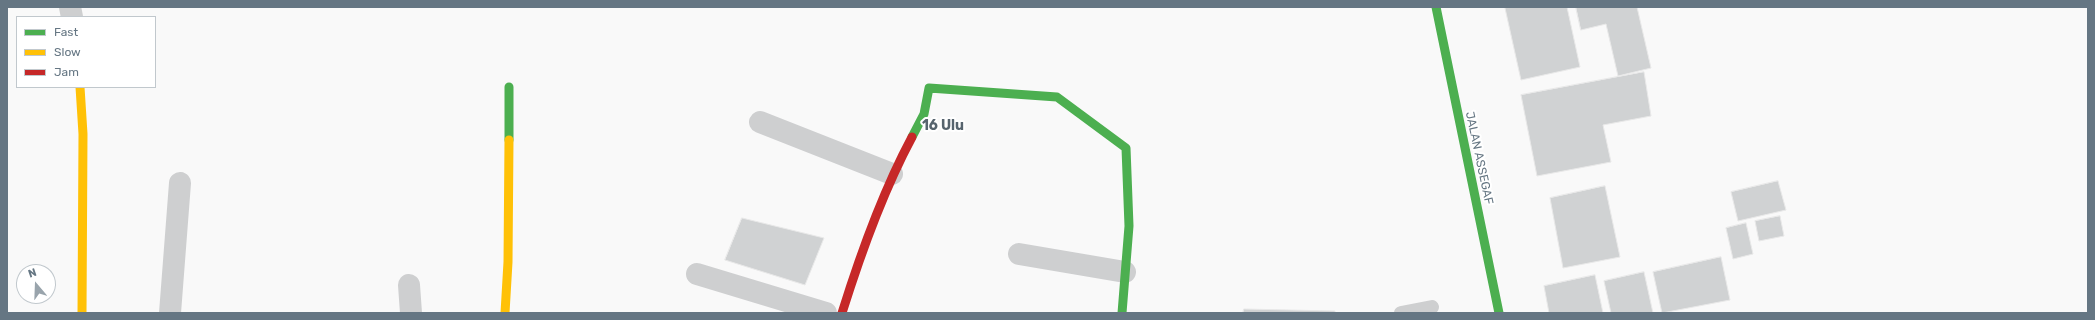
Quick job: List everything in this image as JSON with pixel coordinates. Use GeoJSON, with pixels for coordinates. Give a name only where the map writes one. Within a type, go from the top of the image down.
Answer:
{"type":"FeatureCollection","features":[{"type":"Feature","properties":{"kind":"street","name":"JALAN ASSEGAF"},"geometry":{"type":"LineString","coordinates":[[1436,7],[1499,313]]}},
{"type":"Feature","properties":{"kind":"street"},"geometry":{"type":"LineString","coordinates":[[505,313],[508,262],[509,87]]}},
{"type":"Feature","properties":{"kind":"street"},"geometry":{"type":"LineString","coordinates":[[80,88],[83,134],[82,313]]}},
{"type":"Feature","properties":{"kind":"street"},"geometry":{"type":"LineString","coordinates":[[842,313],[864,243],[892,174],[924,114],[929,88],[1057,97],[1126,148],[1129,226],[1122,313]]}},
{"type":"Feature","properties":{"kind":"street"},"geometry":{"type":"LineString","coordinates":[[760,122],[892,174]]}},
{"type":"Feature","properties":{"kind":"street"},"geometry":{"type":"LineString","coordinates":[[170,313],[180,183]]}},
{"type":"Feature","properties":{"kind":"street"},"geometry":{"type":"LineString","coordinates":[[1019,254],[1126,272]]}},
{"type":"Feature","properties":{"kind":"street"},"geometry":{"type":"LineString","coordinates":[[697,274],[826,313]]}},
{"type":"Feature","properties":{"kind":"street"},"geometry":{"type":"LineString","coordinates":[[409,284],[411,313]]}},
{"type":"Feature","properties":{"kind":"lane"},"geometry":{"type":"LineString","coordinates":[[1401,313],[1432,307]]}},
{"type":"Feature","properties":{"kind":"building"},"geometry":{"type":"Polygon","coordinates":[[[1567,7],[1580,67],[1521,80],[1505,8],[1567,7]]]}},
{"type":"Feature","properties":{"kind":"building"},"geometry":{"type":"Polygon","coordinates":[[[1576,7],[1637,7],[1651,68],[1618,76],[1606,24],[1581,30],[1576,7]]]}},
{"type":"Feature","properties":{"kind":"building"},"geometry":{"type":"Polygon","coordinates":[[[1644,72],[1651,116],[1603,125],[1611,162],[1537,176],[1521,95],[1644,72]]]}},
{"type":"Feature","properties":{"kind":"building"},"geometry":{"type":"Polygon","coordinates":[[[1778,181],[1786,210],[1738,221],[1731,192],[1778,181]]]}},
{"type":"Feature","properties":{"kind":"building"},"geometry":{"type":"Polygon","coordinates":[[[1605,186],[1620,257],[1563,268],[1550,198],[1605,186]]]}},
{"type":"Feature","properties":{"kind":"building"},"geometry":{"type":"Polygon","coordinates":[[[1780,216],[1784,236],[1759,241],[1755,221],[1780,216]]]}},
{"type":"Feature","properties":{"kind":"building"},"geometry":{"type":"Polygon","coordinates":[[[742,218],[824,238],[805,285],[725,260],[742,218]]]}},
{"type":"Feature","properties":{"kind":"building"},"geometry":{"type":"Polygon","coordinates":[[[1746,223],[1753,254],[1733,259],[1726,228],[1746,223]]]}},
{"type":"Feature","properties":{"kind":"building"},"geometry":{"type":"Polygon","coordinates":[[[1721,257],[1730,300],[1662,313],[1653,272],[1721,257]]]}},
{"type":"Feature","properties":{"kind":"building"},"geometry":{"type":"Polygon","coordinates":[[[1644,272],[1653,313],[1611,313],[1604,281],[1644,272]]]}},
{"type":"Feature","properties":{"kind":"building"},"geometry":{"type":"Polygon","coordinates":[[[1595,275],[1603,313],[1549,313],[1544,286],[1595,275]]]}},
{"type":"Feature","properties":{"kind":"building"},"geometry":{"type":"Polygon","coordinates":[[[1244,309],[1335,311],[1335,313],[1243,313],[1244,309]]]}},
{"type":"Feature","properties":{"kind":"traffic: fast"},"geometry":{"type":"LineString","coordinates":[[1436,7],[1499,313]]}},
{"type":"Feature","properties":{"kind":"traffic: fast"},"geometry":{"type":"LineString","coordinates":[[509,87],[509,140]]}},
{"type":"Feature","properties":{"kind":"traffic: fast"},"geometry":{"type":"LineString","coordinates":[[912,137],[924,114],[929,88],[1057,97],[1126,148],[1129,226],[1122,313]]}},
{"type":"Feature","properties":{"kind":"traffic: slow"},"geometry":{"type":"LineString","coordinates":[[80,88],[83,134],[82,313]]}},
{"type":"Feature","properties":{"kind":"traffic: slow"},"geometry":{"type":"LineString","coordinates":[[505,313],[508,262],[509,140]]}},
{"type":"Feature","properties":{"kind":"traffic: jam"},"geometry":{"type":"LineString","coordinates":[[842,313],[873,223],[891,180],[912,137]]}},
{"type":"Feature","properties":{"kind":"district","name":"16 Ulu"},"geometry":{"type":"Point","coordinates":[943,126]}}]}
